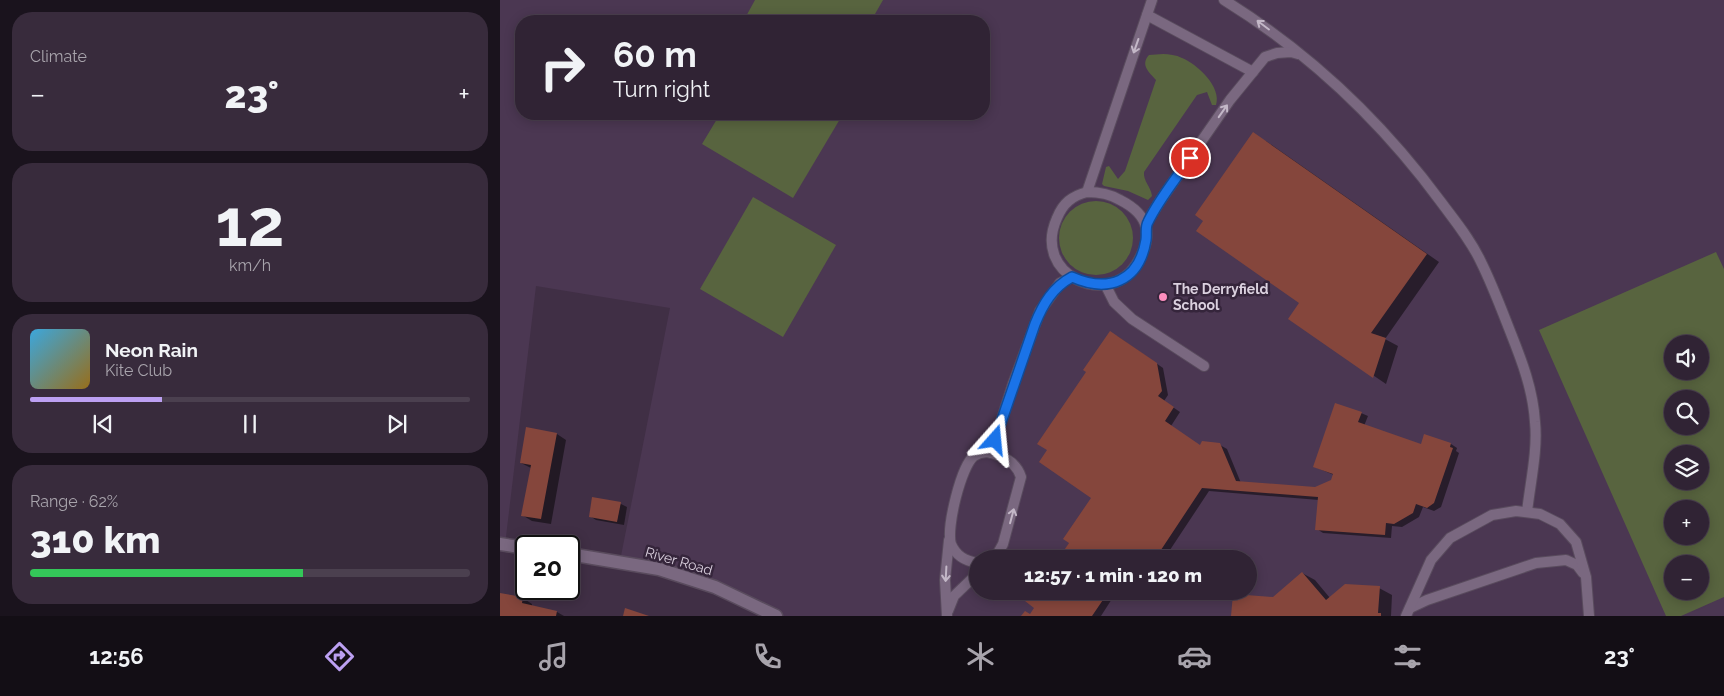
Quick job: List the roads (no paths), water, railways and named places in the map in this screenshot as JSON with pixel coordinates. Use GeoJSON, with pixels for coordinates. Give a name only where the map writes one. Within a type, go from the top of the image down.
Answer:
{"type":"FeatureCollection","features":[{"type":"Feature","properties":{"kind":"street"},"geometry":{"type":"LineString","coordinates":[[500,544],[515,546]]}},
{"type":"Feature","properties":{"kind":"street","name":"River Road"},"geometry":{"type":"LineString","coordinates":[[580,556],[658,569],[715,587],[776,616]]}},
{"type":"Feature","properties":{"kind":"lane"},"geometry":{"type":"LineString","coordinates":[[1087,192],[1152,0]]}},
{"type":"Feature","properties":{"kind":"lane"},"geometry":{"type":"LineString","coordinates":[[1224,0],[1261,23],[1354,102],[1420,174],[1462,230],[1481,261],[1526,372],[1536,423],[1527,512]]}},
{"type":"Feature","properties":{"kind":"lane"},"geometry":{"type":"LineString","coordinates":[[1147,15],[1253,72]]}},
{"type":"Feature","properties":{"kind":"lane"},"geometry":{"type":"LineString","coordinates":[[1146,224],[1230,100],[1265,57],[1277,53],[1291,52],[1299,55]]}},
{"type":"Feature","properties":{"kind":"lane"},"geometry":{"type":"LineString","coordinates":[[1087,192],[1096,192],[1114,197],[1132,206],[1141,215],[1146,224],[1146,240],[1137,264],[1132,272],[1119,282],[1105,284],[1082,281],[1072,277],[1061,268],[1050,245],[1052,229],[1059,212],[1075,195],[1087,192]]}},
{"type":"Feature","properties":{"kind":"lane"},"geometry":{"type":"LineString","coordinates":[[991,453],[1013,384],[1040,311],[1060,283],[1072,277]]}},
{"type":"Feature","properties":{"kind":"lane"},"geometry":{"type":"LineString","coordinates":[[1105,284],[1114,302],[1132,318],[1204,366]]}},
{"type":"Feature","properties":{"kind":"lane"},"geometry":{"type":"LineString","coordinates":[[947,615],[945,580],[949,534],[958,490],[966,467],[973,457],[984,452],[1002,457],[1010,462],[1019,470],[1021,477],[1010,523],[1003,544],[999,550]]}},
{"type":"Feature","properties":{"kind":"lane"},"geometry":{"type":"LineString","coordinates":[[1408,612],[1431,560],[1450,538],[1492,515],[1516,511],[1540,514],[1560,524],[1576,542],[1586,576],[1589,616]]}},
{"type":"Feature","properties":{"kind":"lane"},"geometry":{"type":"LineString","coordinates":[[949,534],[958,555],[969,561]]}},
{"type":"Feature","properties":{"kind":"lane"},"geometry":{"type":"LineString","coordinates":[[1408,612],[1427,600],[1536,563],[1566,560],[1577,565],[1586,576]]}},
{"type":"Feature","properties":{"kind":"lane"},"geometry":{"type":"LineString","coordinates":[[947,615],[954,596],[969,582]]}},
{"type":"Feature","properties":{"kind":"place","name":"The Derryfield School"},"geometry":{"type":"Point","coordinates":[1163,297]}}]}
